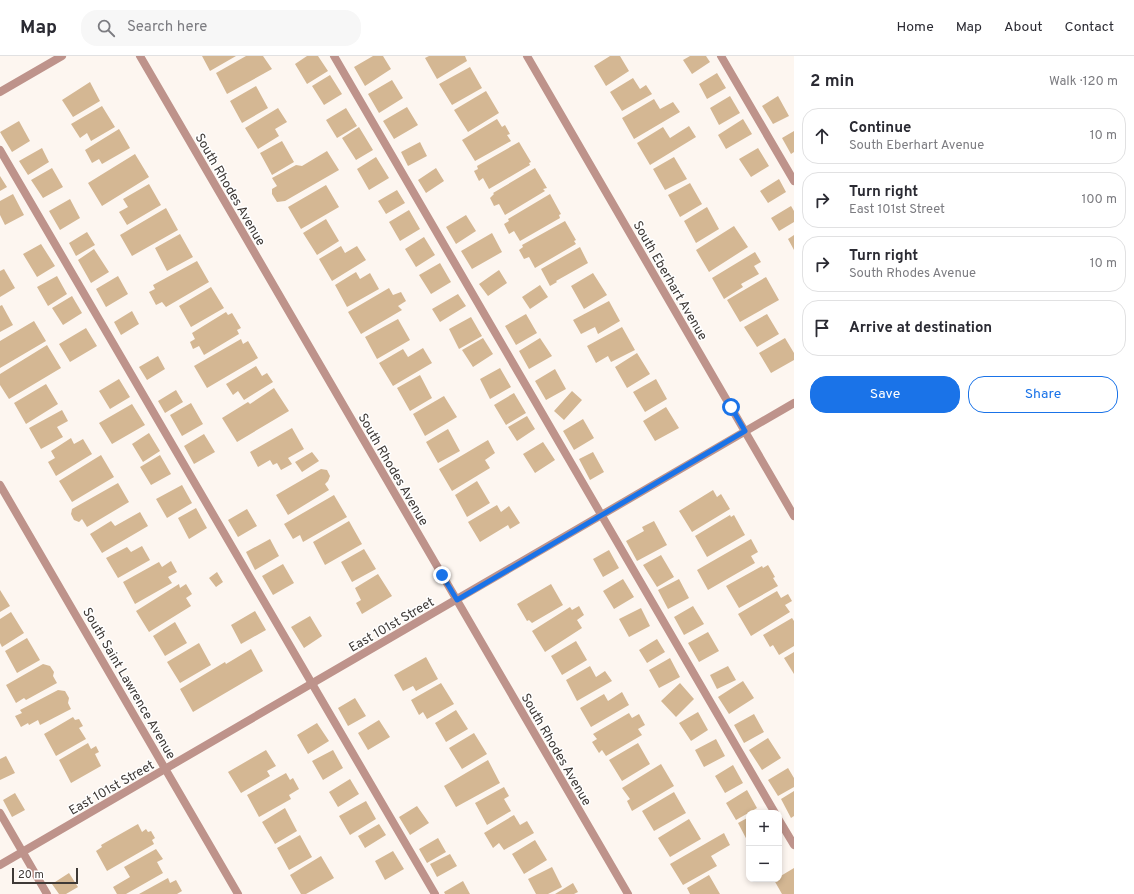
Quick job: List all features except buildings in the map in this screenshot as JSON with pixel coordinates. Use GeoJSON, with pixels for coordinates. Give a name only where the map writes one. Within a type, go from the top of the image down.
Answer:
{"type":"FeatureCollection","features":[{"type":"Feature","properties":{"kind":"street"},"geometry":{"type":"LineString","coordinates":[[0,92],[62,56]]}},
{"type":"Feature","properties":{"kind":"street","name":"South Rhodes Avenue"},"geometry":{"type":"LineString","coordinates":[[140,56],[628,894]]}},
{"type":"Feature","properties":{"kind":"street"},"geometry":{"type":"LineString","coordinates":[[334,56],[773,810]]}},
{"type":"Feature","properties":{"kind":"street","name":"South Eberhart Avenue"},"geometry":{"type":"LineString","coordinates":[[527,56],[794,516]]}},
{"type":"Feature","properties":{"kind":"street"},"geometry":{"type":"LineString","coordinates":[[721,56],[794,181]]}},
{"type":"Feature","properties":{"kind":"street"},"geometry":{"type":"LineString","coordinates":[[0,150],[435,894]]}},
{"type":"Feature","properties":{"kind":"street","name":"East 101st Street"},"geometry":{"type":"LineString","coordinates":[[0,865],[794,403]]}},
{"type":"Feature","properties":{"kind":"street","name":"South Saint Lawrence Avenue"},"geometry":{"type":"LineString","coordinates":[[0,485],[238,894]]}},
{"type":"Feature","properties":{"kind":"street"},"geometry":{"type":"LineString","coordinates":[[0,813],[47,894]]}},
{"type":"Feature","properties":{"kind":"street"},"geometry":{"type":"LineString","coordinates":[[782,825],[794,846]]}},
{"type":"Feature","properties":{"kind":"route"},"geometry":{"type":"LineString","coordinates":[[442,575],[457,600],[745,431],[731,407]]}}]}
